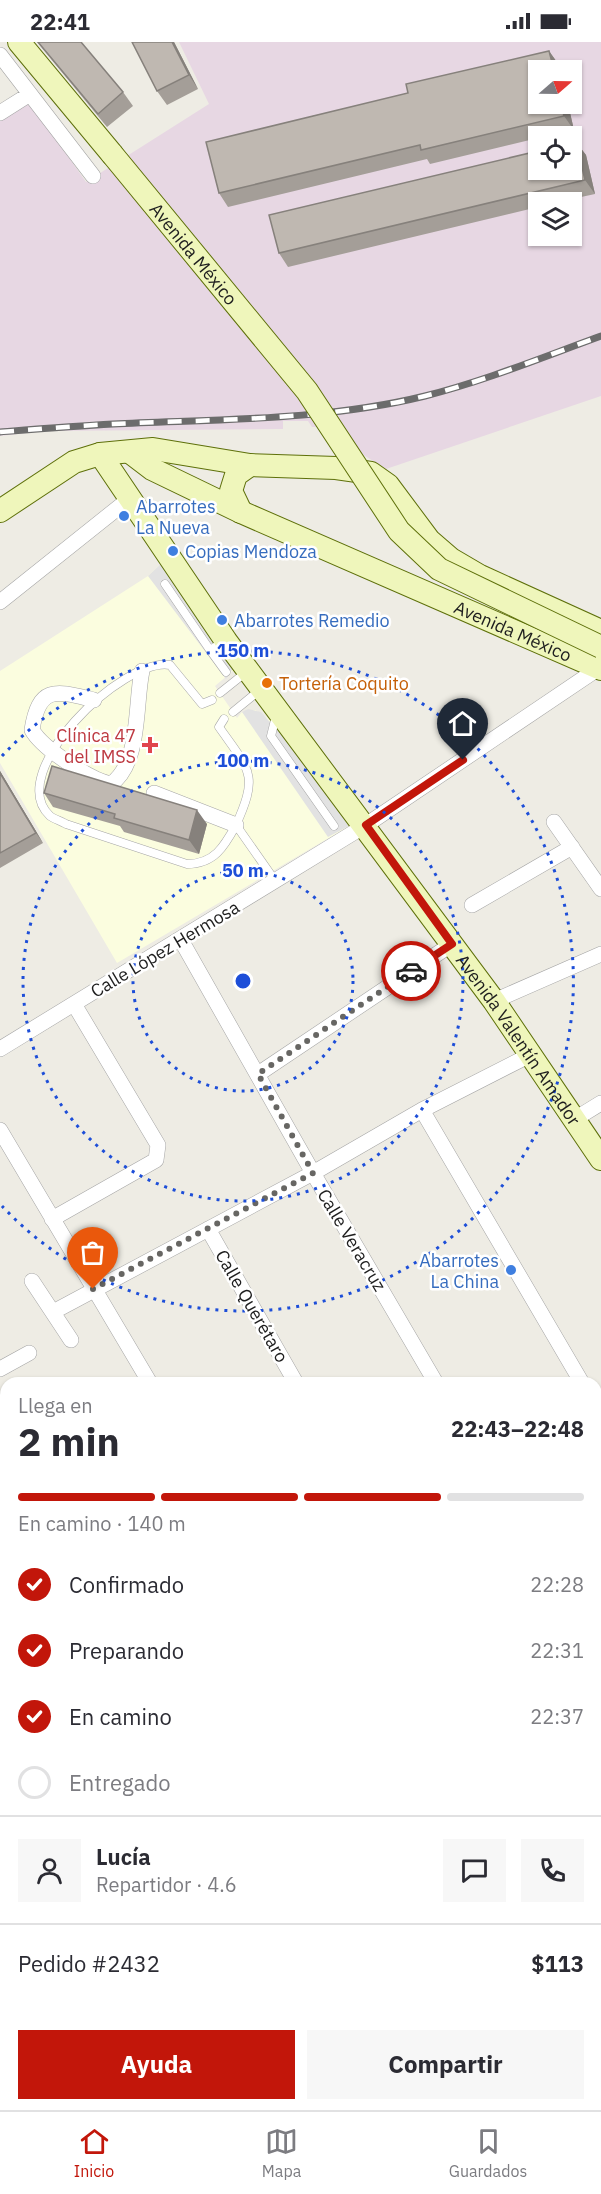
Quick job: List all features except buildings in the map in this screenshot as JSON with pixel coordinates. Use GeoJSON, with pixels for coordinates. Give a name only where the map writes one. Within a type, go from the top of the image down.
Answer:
{"type":"FeatureCollection","features":[{"type":"Feature","properties":{"kind":"street","name":"Avenida México"},"geometry":{"type":"LineString","coordinates":[[19,42],[307,390],[399,531],[439,569],[600,662]]}},
{"type":"Feature","properties":{"kind":"street"},"geometry":{"type":"LineString","coordinates":[[0,55],[93,176]]}},
{"type":"Feature","properties":{"kind":"street"},"geometry":{"type":"LineString","coordinates":[[0,113],[30,94]]}},
{"type":"Feature","properties":{"kind":"street","name":"Avenida México"},"geometry":{"type":"LineString","coordinates":[[0,511],[74,462],[100,454],[153,450],[250,465],[336,468],[371,474],[388,485],[429,540],[452,559],[480,576],[601,630]]}},
{"type":"Feature","properties":{"kind":"street","name":"Avenida México"},"geometry":{"type":"LineString","coordinates":[[131,453],[152,469],[241,512],[600,662]]}},
{"type":"Feature","properties":{"kind":"street","name":"Avenida Valentín Amador"},"geometry":{"type":"LineString","coordinates":[[100,454],[218,645],[256,680],[366,825],[494,1001],[601,1159]]}},
{"type":"Feature","properties":{"kind":"street"},"geometry":{"type":"LineString","coordinates":[[241,512],[231,491],[236,475],[250,465]]}},
{"type":"Feature","properties":{"kind":"street"},"geometry":{"type":"LineString","coordinates":[[0,602],[129,498]]}},
{"type":"Feature","properties":{"kind":"street","name":"Calle López Hermosa"},"geometry":{"type":"LineString","coordinates":[[0,1049],[366,825],[600,662]]}},
{"type":"Feature","properties":{"kind":"street"},"geometry":{"type":"LineString","coordinates":[[94,700],[61,692],[39,703],[32,730],[36,738],[98,782],[111,784],[117,780],[134,746],[137,696],[142,671]]}},
{"type":"Feature","properties":{"kind":"street"},"geometry":{"type":"LineString","coordinates":[[154,793],[236,825]]}},
{"type":"Feature","properties":{"kind":"street"},"geometry":{"type":"LineString","coordinates":[[554,822],[601,889]]}},
{"type":"Feature","properties":{"kind":"street"},"geometry":{"type":"LineString","coordinates":[[472,904],[572,847]]}},
{"type":"Feature","properties":{"kind":"street","name":"Calle Veracruz"},"geometry":{"type":"LineString","coordinates":[[181,940],[313,1173],[432,1377]]}},
{"type":"Feature","properties":{"kind":"street"},"geometry":{"type":"LineString","coordinates":[[258,1074],[452,944]]}},
{"type":"Feature","properties":{"kind":"street"},"geometry":{"type":"LineString","coordinates":[[494,1001],[601,954]]}},
{"type":"Feature","properties":{"kind":"street"},"geometry":{"type":"LineString","coordinates":[[52,1219],[156,1160],[158,1145],[74,1004]]}},
{"type":"Feature","properties":{"kind":"street"},"geometry":{"type":"LineString","coordinates":[[53,1312],[313,1173],[422,1110],[530,1055]]}},
{"type":"Feature","properties":{"kind":"street"},"geometry":{"type":"LineString","coordinates":[[575,1119],[601,1103]]}},
{"type":"Feature","properties":{"kind":"street"},"geometry":{"type":"LineString","coordinates":[[422,1110],[578,1377]]}},
{"type":"Feature","properties":{"kind":"street"},"geometry":{"type":"LineString","coordinates":[[0,1130],[146,1377]]}},
{"type":"Feature","properties":{"kind":"street","name":"Calle Querétaro"},"geometry":{"type":"LineString","coordinates":[[208,1229],[293,1377]]}},
{"type":"Feature","properties":{"kind":"street"},"geometry":{"type":"LineString","coordinates":[[32,1281],[71,1340]]}},
{"type":"Feature","properties":{"kind":"street"},"geometry":{"type":"LineString","coordinates":[[0,1369],[29,1353]]}},
{"type":"Feature","properties":{"kind":"lane"},"geometry":{"type":"LineString","coordinates":[[165,584],[218,645],[226,672]]}},
{"type":"Feature","properties":{"kind":"lane"},"geometry":{"type":"LineString","coordinates":[[212,700],[202,704],[170,664],[155,665],[142,671],[94,700],[64,732],[42,770],[38,790],[42,804],[50,816],[66,824],[187,864],[200,864],[222,849],[249,797],[251,781],[246,765],[219,727],[225,718]]}},
{"type":"Feature","properties":{"kind":"lane"},"geometry":{"type":"LineString","coordinates":[[220,693],[256,680]]}},
{"type":"Feature","properties":{"kind":"lane"},"geometry":{"type":"LineString","coordinates":[[233,712],[256,680]]}},
{"type":"Feature","properties":{"kind":"lane"},"geometry":{"type":"LineString","coordinates":[[278,708],[271,736],[334,826]]}},
{"type":"Feature","properties":{"kind":"lane"},"geometry":{"type":"LineString","coordinates":[[236,825],[276,882]]}},
{"type":"Feature","properties":{"kind":"shaded area"},"geometry":{"type":"Polygon","coordinates":[[[179,42],[601,42],[601,396],[386,469],[319,427],[312,427],[308,421],[283,421],[283,429],[44,431],[0,436],[0,119],[29,101],[86,182],[209,104],[179,42]]]}},
{"type":"Feature","properties":{"kind":"shaded area","name":"Clínica 47 del IMSS"},"geometry":{"type":"Polygon","coordinates":[[[165,560],[242,663],[215,686],[237,718],[242,712],[255,710],[280,726],[349,826],[117,963],[0,763],[0,671],[148,576],[165,560]]]}},
{"type":"Feature","properties":{"kind":"shaded area"},"geometry":{"type":"Polygon","coordinates":[[[165,560],[242,663],[232,670],[226,679],[148,576],[165,560]]]}},
{"type":"Feature","properties":{"kind":"shaded area"},"geometry":{"type":"Polygon","coordinates":[[[248,709],[261,712],[269,721],[280,726],[349,826],[328,837],[242,712],[248,709]]]}},
{"type":"Feature","properties":{"kind":"railway"},"geometry":{"type":"LineString","coordinates":[[0,432],[113,424],[270,418],[387,404],[470,383],[601,336]]}},
{"type":"Feature","properties":{"kind":"way so far"},"geometry":{"type":"LineString","coordinates":[[93,1289],[313,1173],[258,1074],[411,971]]}},
{"type":"Feature","properties":{"kind":"place","name":"Abarrotes La Nueva"},"geometry":{"type":"Point","coordinates":[124,516]}},
{"type":"Feature","properties":{"kind":"place","name":"Copias Mendoza"},"geometry":{"type":"Point","coordinates":[173,551]}},
{"type":"Feature","properties":{"kind":"place","name":"Abarrotes Remedio"},"geometry":{"type":"Point","coordinates":[222,620]}},
{"type":"Feature","properties":{"kind":"place","name":"Tortería Coquito"},"geometry":{"type":"Point","coordinates":[267,683]}},
{"type":"Feature","properties":{"kind":"place","name":"Clínica 47 del IMSS"},"geometry":{"type":"Point","coordinates":[150,745]}},
{"type":"Feature","properties":{"kind":"place","name":"Abarrotes La China"},"geometry":{"type":"Point","coordinates":[511,1270]}},
{"type":"Feature","properties":{"kind":"route"},"geometry":{"type":"LineString","coordinates":[[411,971],[452,944],[366,825],[463,760]]}}]}
